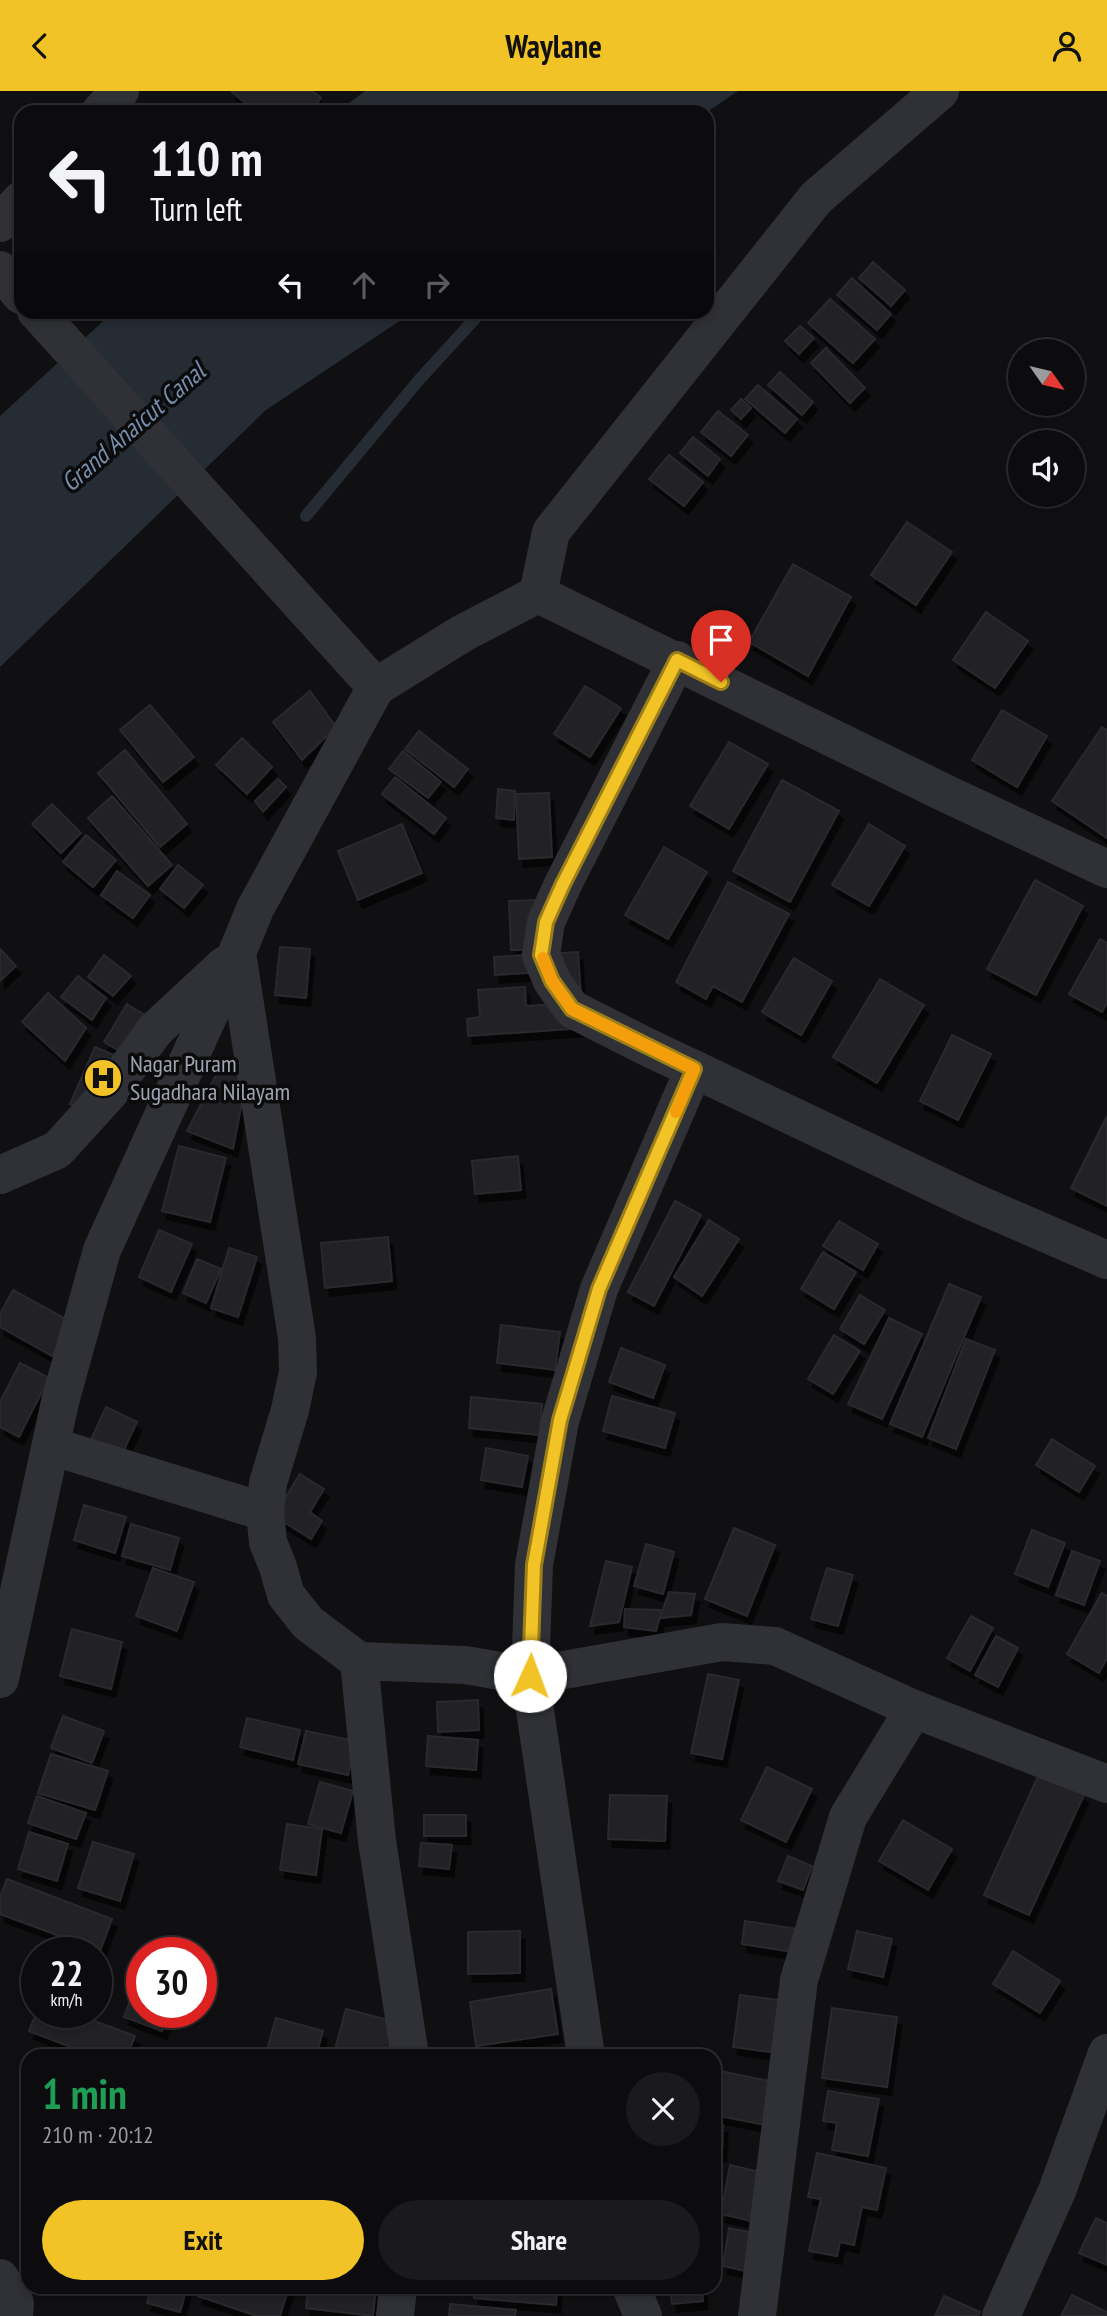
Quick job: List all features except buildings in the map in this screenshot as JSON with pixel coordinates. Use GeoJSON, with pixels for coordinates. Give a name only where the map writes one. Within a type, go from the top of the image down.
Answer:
{"type":"FeatureCollection","features":[{"type":"Feature","properties":{"kind":"street"},"geometry":{"type":"LineString","coordinates":[[107,105],[120,91]]}},
{"type":"Feature","properties":{"kind":"street"},"geometry":{"type":"LineString","coordinates":[[538,594],[551,532],[807,208],[940,91]]}},
{"type":"Feature","properties":{"kind":"street"},"geometry":{"type":"LineString","coordinates":[[0,223],[14,207]]}},
{"type":"Feature","properties":{"kind":"street"},"geometry":{"type":"LineString","coordinates":[[43,319],[376,687]]}},
{"type":"Feature","properties":{"kind":"street"},"geometry":{"type":"LineString","coordinates":[[538,594],[949,795],[1107,869]]}},
{"type":"Feature","properties":{"kind":"street"},"geometry":{"type":"LineString","coordinates":[[0,1679],[60,1402],[102,1250],[255,909],[376,687],[463,633],[538,594]]}},
{"type":"Feature","properties":{"kind":"street"},"geometry":{"type":"LineString","coordinates":[[677,660],[546,922],[541,955],[552,981],[572,1009],[971,1201],[1107,1260]]}},
{"type":"Feature","properties":{"kind":"street"},"geometry":{"type":"LineString","coordinates":[[0,1175],[57,1150],[109,1093],[155,1030],[237,953]]}},
{"type":"Feature","properties":{"kind":"street"},"geometry":{"type":"LineString","coordinates":[[237,953],[297,1338],[298,1372],[290,1410],[268,1483],[265,1512],[268,1542],[286,1595],[308,1623],[359,1661],[465,1665],[530,1676],[723,1642],[775,1646],[914,1709],[1103,1774]]}},
{"type":"Feature","properties":{"kind":"street"},"geometry":{"type":"LineString","coordinates":[[585,2049],[530,1676],[534,1565],[560,1420],[599,1289],[694,1069]]}},
{"type":"Feature","properties":{"kind":"street"},"geometry":{"type":"LineString","coordinates":[[51,1446],[265,1512]]}},
{"type":"Feature","properties":{"kind":"street"},"geometry":{"type":"LineString","coordinates":[[359,1661],[377,1841],[409,2049]]}},
{"type":"Feature","properties":{"kind":"street"},"geometry":{"type":"LineString","coordinates":[[757,2316],[799,1980],[848,1817],[914,1709]]}},
{"type":"Feature","properties":{"kind":"street"},"geometry":{"type":"LineString","coordinates":[[1001,2316],[1057,2191],[1107,2053]]}},
{"type":"Feature","properties":{"kind":"street"},"geometry":{"type":"LineString","coordinates":[[0,2278],[15,2303],[14,2316]]}},
{"type":"Feature","properties":{"kind":"street"},"geometry":{"type":"LineString","coordinates":[[395,2316],[397,2294]]}},
{"type":"Feature","properties":{"kind":"street"},"geometry":{"type":"LineString","coordinates":[[634,2294],[643,2316]]}},
{"type":"Feature","properties":{"kind":"water"},"geometry":{"type":"Polygon","coordinates":[[[365,91],[738,91],[714,107],[714,105],[346,105],[365,91]]]}},
{"type":"Feature","properties":{"kind":"water","name":"Grand Anaicut Canal"},"geometry":{"type":"Polygon","coordinates":[[[105,319],[402,319],[266,410],[0,667],[0,416],[105,319]]]}},
{"type":"Feature","properties":{"kind":"waterway"},"geometry":{"type":"LineString","coordinates":[[306,516],[419,380],[475,319]]}},
{"type":"Feature","properties":{"kind":"slow traffic"},"geometry":{"type":"LineString","coordinates":[[543,958],[552,981],[572,1009],[694,1069],[676,1112]]}},
{"type":"Feature","properties":{"kind":"place","name":"Nagar Puram Sugadhara Nilayam"},"geometry":{"type":"Point","coordinates":[103,1078]}},
{"type":"Feature","properties":{"kind":"route"},"geometry":{"type":"LineString","coordinates":[[530,1676],[534,1565],[560,1420],[599,1289],[694,1069],[572,1009],[552,981],[541,955],[546,922],[677,660],[721,682]]}}]}
